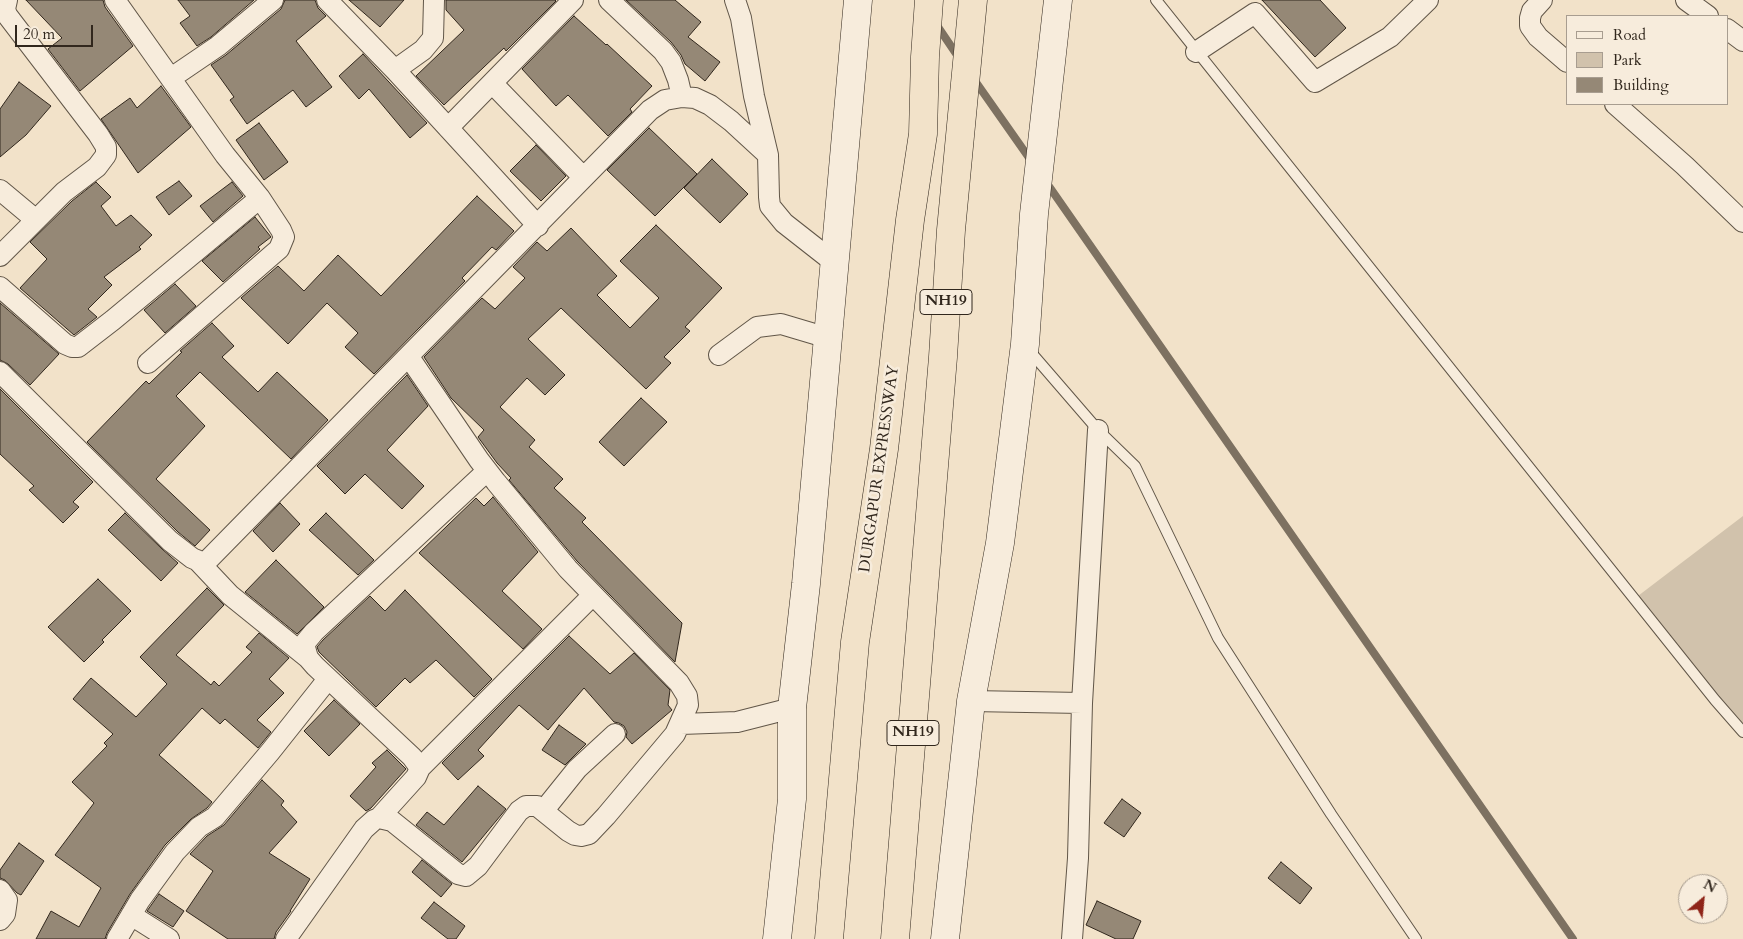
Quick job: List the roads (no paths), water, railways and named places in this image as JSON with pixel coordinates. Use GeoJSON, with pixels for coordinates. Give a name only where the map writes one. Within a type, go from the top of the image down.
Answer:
{"type":"FeatureCollection","features":[{"type":"Feature","properties":{"kind":"highway","name":"DURGAPUR EXPRESSWAY"},"geometry":{"type":"LineString","coordinates":[[829,939],[855,642],[884,449],[910,220],[923,134],[929,0]]}},
{"type":"Feature","properties":{"kind":"highway","name":"NH19"},"geometry":{"type":"LineString","coordinates":[[895,939],[943,358],[951,230],[973,0]]}},
{"type":"Feature","properties":{"kind":"street"},"geometry":{"type":"LineString","coordinates":[[115,0],[225,155],[260,198],[284,237],[278,249],[148,363]]}},
{"type":"Feature","properties":{"kind":"street"},"geometry":{"type":"LineString","coordinates":[[171,78],[218,46],[273,0]]}},
{"type":"Feature","properties":{"kind":"street"},"geometry":{"type":"LineString","coordinates":[[327,0],[395,70],[538,226]]}},
{"type":"Feature","properties":{"kind":"street"},"geometry":{"type":"LineString","coordinates":[[395,70],[423,50],[433,38],[434,0]]}},
{"type":"Feature","properties":{"kind":"street"},"geometry":{"type":"LineString","coordinates":[[448,128],[573,0]]}},
{"type":"Feature","properties":{"kind":"street"},"geometry":{"type":"LineString","coordinates":[[609,0],[663,51],[671,62],[682,98]]}},
{"type":"Feature","properties":{"kind":"street"},"geometry":{"type":"LineString","coordinates":[[735,0],[741,18],[754,96],[768,155],[770,206],[784,223],[835,263]]}},
{"type":"Feature","properties":{"kind":"street"},"geometry":{"type":"LineString","coordinates":[[945,939],[972,701],[1000,543],[1024,344],[1034,214],[1058,0]]}},
{"type":"Feature","properties":{"kind":"street"},"geometry":{"type":"LineString","coordinates":[[1196,52],[1255,13],[1315,82],[1390,37],[1428,0]]}},
{"type":"Feature","properties":{"kind":"street"},"geometry":{"type":"LineString","coordinates":[[1542,0],[1532,11],[1530,26],[1538,37],[1566,61]]}},
{"type":"Feature","properties":{"kind":"street"},"geometry":{"type":"LineString","coordinates":[[1686,0],[1707,15]]}},
{"type":"Feature","properties":{"kind":"street"},"geometry":{"type":"LineString","coordinates":[[0,256],[72,185],[97,167],[106,155],[106,147],[98,134],[7,15],[4,1]]}},
{"type":"Feature","properties":{"kind":"street"},"geometry":{"type":"LineString","coordinates":[[777,939],[792,800],[792,708],[806,584],[858,2]]}},
{"type":"Feature","properties":{"kind":"street"},"geometry":{"type":"LineString","coordinates":[[1728,30],[1743,41]]}},
{"type":"Feature","properties":{"kind":"street"},"geometry":{"type":"LineString","coordinates":[[492,83],[583,177]]}},
{"type":"Feature","properties":{"kind":"street"},"geometry":{"type":"LineString","coordinates":[[0,372],[170,541],[185,554],[201,562],[207,561],[650,110],[665,100],[695,98],[710,105],[731,121],[768,155]]}},
{"type":"Feature","properties":{"kind":"street"},"geometry":{"type":"LineString","coordinates":[[1615,105],[1686,166],[1743,222]]}},
{"type":"Feature","properties":{"kind":"street"},"geometry":{"type":"LineString","coordinates":[[0,190],[36,220]]}},
{"type":"Feature","properties":{"kind":"street"},"geometry":{"type":"LineString","coordinates":[[0,287],[65,344],[78,347],[260,198]]}},
{"type":"Feature","properties":{"kind":"street"},"geometry":{"type":"LineString","coordinates":[[719,355],[757,327],[781,324],[828,338]]}},
{"type":"Feature","properties":{"kind":"street"},"geometry":{"type":"LineString","coordinates":[[286,939],[364,828],[369,822],[379,818],[387,818],[398,824],[458,874],[466,876],[478,866],[519,811],[526,806],[537,806],[544,810],[575,835],[588,834],[606,816],[676,734],[688,705],[687,696],[682,688],[568,569],[486,471],[409,357]]}},
{"type":"Feature","properties":{"kind":"street"},"geometry":{"type":"LineString","coordinates":[[1072,939],[1078,858],[1082,703],[1098,430]]}},
{"type":"Feature","properties":{"kind":"street"},"geometry":{"type":"LineString","coordinates":[[308,658],[304,644],[314,632],[486,471]]}},
{"type":"Feature","properties":{"kind":"street"},"geometry":{"type":"LineString","coordinates":[[197,560],[230,594],[308,658],[412,757],[420,768]]}},
{"type":"Feature","properties":{"kind":"street"},"geometry":{"type":"LineString","coordinates":[[379,818],[416,777],[420,768],[593,595]]}},
{"type":"Feature","properties":{"kind":"street"},"geometry":{"type":"LineString","coordinates":[[117,939],[131,915],[175,852],[199,827],[215,818],[328,678]]}},
{"type":"Feature","properties":{"kind":"street"},"geometry":{"type":"LineString","coordinates":[[972,701],[1082,703]]}},
{"type":"Feature","properties":{"kind":"street"},"geometry":{"type":"LineString","coordinates":[[681,724],[737,722],[792,708]]}},
{"type":"Feature","properties":{"kind":"street"},"geometry":{"type":"LineString","coordinates":[[544,810],[577,770],[615,734]]}},
{"type":"Feature","properties":{"kind":"street"},"geometry":{"type":"LineString","coordinates":[[0,890],[7,900],[5,914],[0,920]]}},
{"type":"Feature","properties":{"kind":"street"},"geometry":{"type":"LineString","coordinates":[[131,915],[169,939]]}},
{"type":"Feature","properties":{"kind":"lane"},"geometry":{"type":"LineString","coordinates":[[1156,0],[1196,52],[1216,73],[1260,133],[1715,700],[1743,732]]}},
{"type":"Feature","properties":{"kind":"lane"},"geometry":{"type":"LineString","coordinates":[[1024,344],[1098,430],[1135,466],[1218,638],[1331,814],[1416,939]]}},
{"type":"Feature","properties":{"kind":"waterway"},"geometry":{"type":"LineString","coordinates":[[936,24],[959,58]]}},
{"type":"Feature","properties":{"kind":"waterway"},"geometry":{"type":"LineString","coordinates":[[973,78],[1032,162]]}},
{"type":"Feature","properties":{"kind":"waterway"},"geometry":{"type":"LineString","coordinates":[[1046,182],[1573,939]]}}]}
